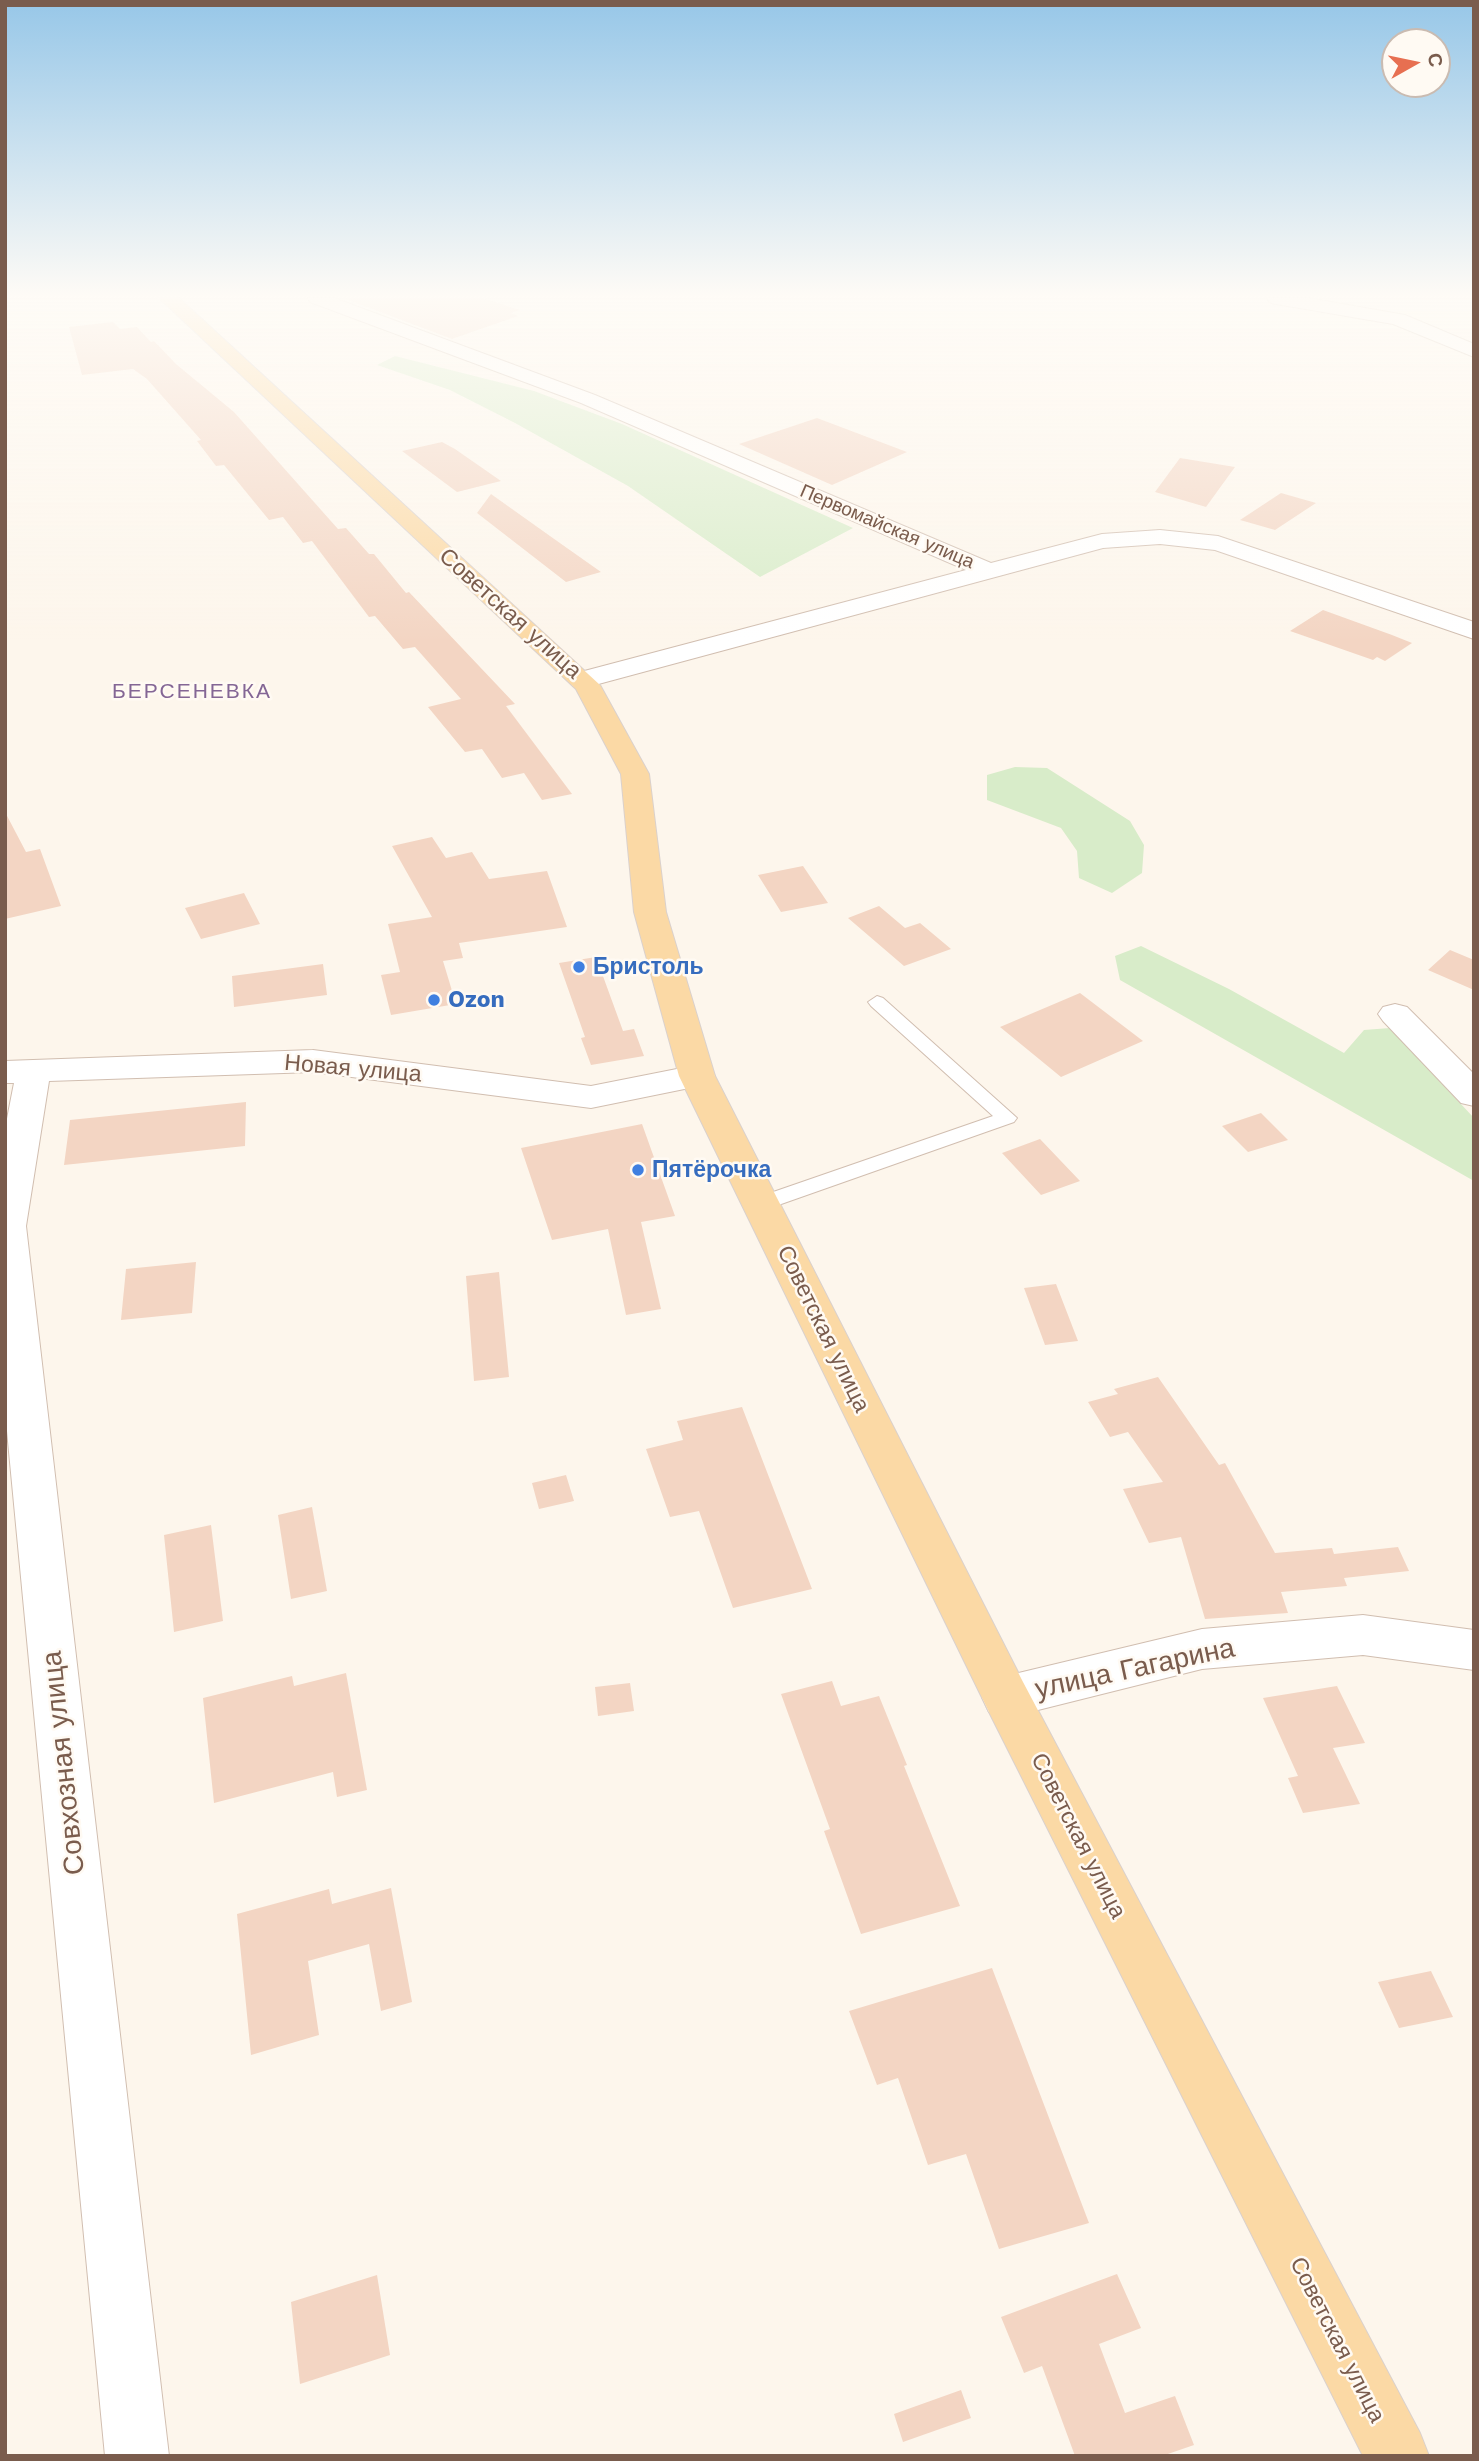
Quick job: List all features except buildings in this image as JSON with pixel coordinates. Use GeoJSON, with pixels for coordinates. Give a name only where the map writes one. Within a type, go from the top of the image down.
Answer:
{"type":"FeatureCollection","features":[{"type":"Feature","properties":{"kind":"main road","name":"Советская улица"},"geometry":{"type":"LineString","coordinates":[[292,413],[582,680],[635,774],[650,912],[697,1076],[1006,1697],[1397,2456]]}},
{"type":"Feature","properties":{"kind":"street","name":"Первомайская улица"},"geometry":{"type":"LineString","coordinates":[[620,413],[989,571]]}},
{"type":"Feature","properties":{"kind":"street","name":"Первомайская улица"},"geometry":{"type":"LineString","coordinates":[[582,680],[1102,541],[1160,537],[1218,543],[1474,631]]}},
{"type":"Feature","properties":{"kind":"street"},"geometry":{"type":"LineString","coordinates":[[1395,1014],[1474,1095]]}},
{"type":"Feature","properties":{"kind":"street","name":"Новая улица"},"geometry":{"type":"LineString","coordinates":[[14,1067],[313,1061],[591,1097],[697,1076]]}},
{"type":"Feature","properties":{"kind":"street","name":"Совхозная улица"},"geometry":{"type":"LineString","coordinates":[[14,1067],[7,1226],[137,2456]]}},
{"type":"Feature","properties":{"kind":"street","name":"улица Гагарина"},"geometry":{"type":"LineString","coordinates":[[1006,1697],[1202,1649],[1363,1636],[1474,1650]]}},
{"type":"Feature","properties":{"kind":"lane"},"geometry":{"type":"LineString","coordinates":[[760,1204],[1007,1118],[877,1002]]}},
{"type":"Feature","properties":{"kind":"green space"},"geometry":{"type":"Polygon","coordinates":[[[495,413],[592,413],[853,528],[760,577],[628,486],[495,413]]]}},
{"type":"Feature","properties":{"kind":"green space"},"geometry":{"type":"Polygon","coordinates":[[[1015,767],[1047,768],[1130,821],[1144,845],[1142,873],[1112,893],[1079,878],[1077,851],[1061,828],[987,800],[987,775],[1015,767]]]}},
{"type":"Feature","properties":{"kind":"green space"},"geometry":{"type":"Polygon","coordinates":[[[1141,946],[1229,989],[1344,1053],[1364,1030],[1390,1028],[1474,1118],[1474,1181],[1120,980],[1115,956],[1141,946]]]}},
{"type":"Feature","properties":{"kind":"place","name":"Бристоль"},"geometry":{"type":"Point","coordinates":[579,967]}},
{"type":"Feature","properties":{"kind":"place","name":"Ozon"},"geometry":{"type":"Point","coordinates":[434,1000]}},
{"type":"Feature","properties":{"kind":"place","name":"Пятёрочка"},"geometry":{"type":"Point","coordinates":[638,1170]}},
{"type":"Feature","properties":{"kind":"district","name":"БЕРСЕНЕВКА"},"geometry":{"type":"Point","coordinates":[192,692]}}]}
